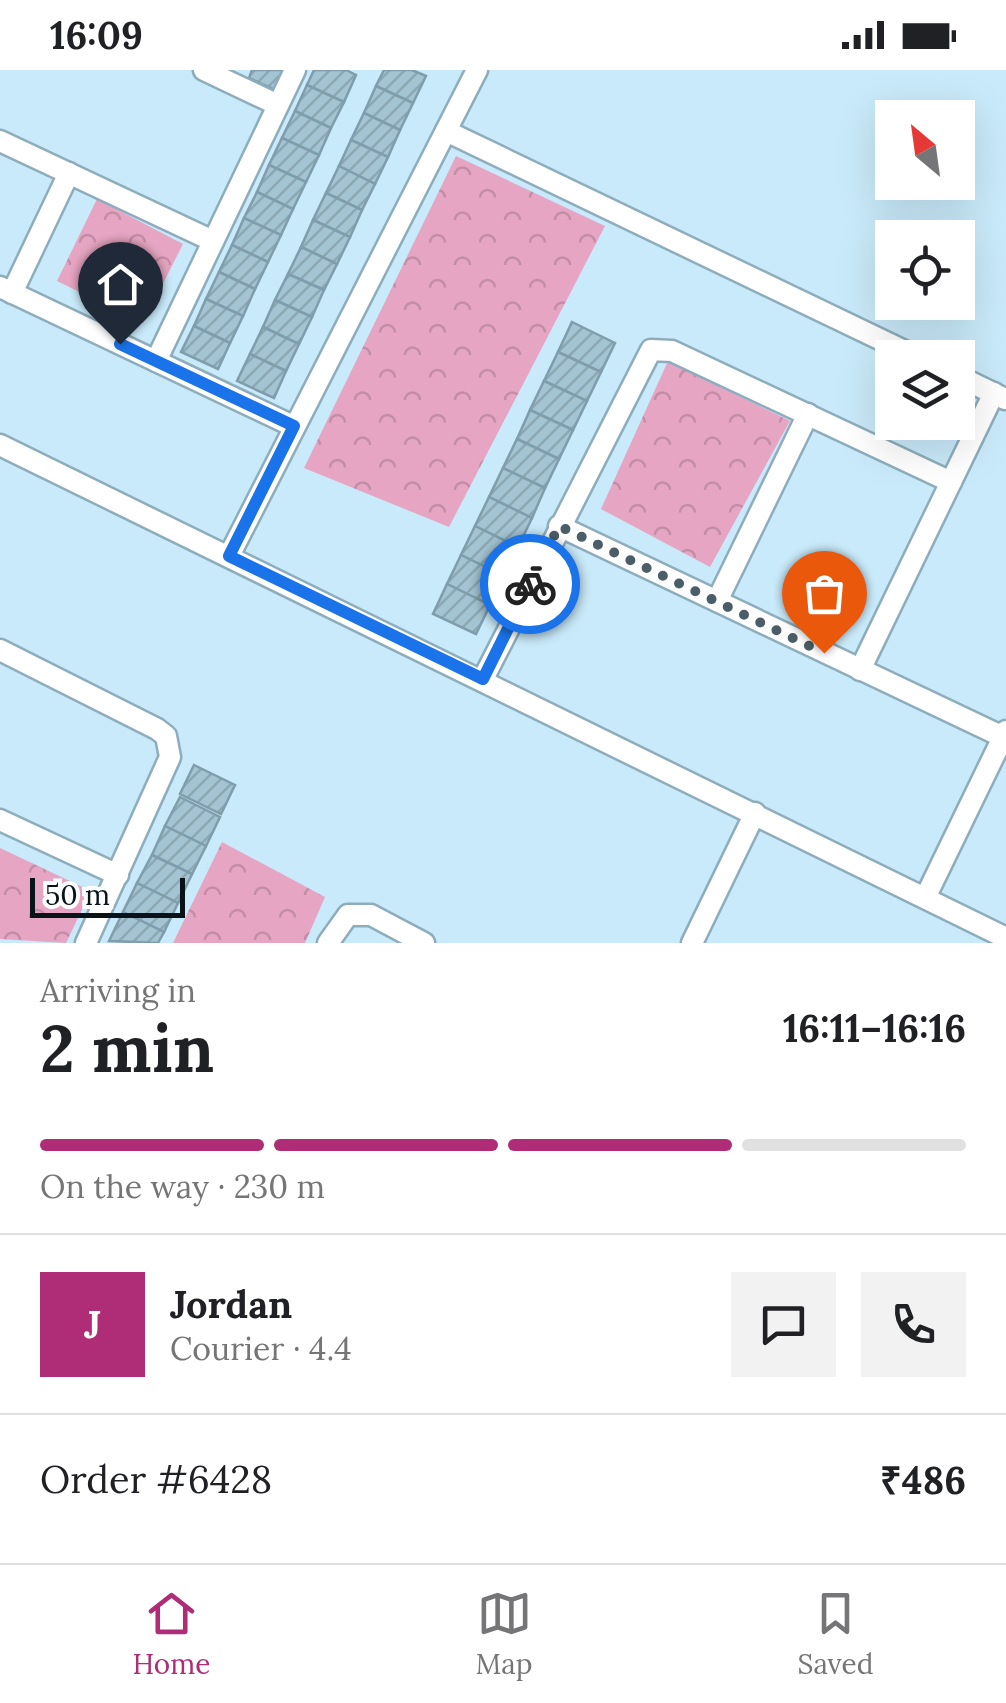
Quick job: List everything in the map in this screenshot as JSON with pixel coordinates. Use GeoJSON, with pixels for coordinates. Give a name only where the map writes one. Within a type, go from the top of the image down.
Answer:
{"type":"FeatureCollection","features":[{"type":"Feature","properties":{"kind":"street"},"geometry":{"type":"LineString","coordinates":[[204,70],[278,105]]}},
{"type":"Feature","properties":{"kind":"street"},"geometry":{"type":"LineString","coordinates":[[156,361],[295,70]]}},
{"type":"Feature","properties":{"kind":"street"},"geometry":{"type":"LineString","coordinates":[[229,556],[477,70]]}},
{"type":"Feature","properties":{"kind":"street"},"geometry":{"type":"LineString","coordinates":[[446,131],[881,340]]}},
{"type":"Feature","properties":{"kind":"street"},"geometry":{"type":"LineString","coordinates":[[0,141],[213,241]]}},
{"type":"Feature","properties":{"kind":"street"},"geometry":{"type":"LineString","coordinates":[[69,173],[6,290],[294,426]]}},
{"type":"Feature","properties":{"kind":"street"},"geometry":{"type":"LineString","coordinates":[[483,679],[651,350],[672,351],[951,482]]}},
{"type":"Feature","properties":{"kind":"street"},"geometry":{"type":"LineString","coordinates":[[860,670],[951,482],[1000,396],[975,384]]}},
{"type":"Feature","properties":{"kind":"street"},"geometry":{"type":"LineString","coordinates":[[716,601],[808,414]]}},
{"type":"Feature","properties":{"kind":"street"},"geometry":{"type":"LineString","coordinates":[[0,445],[1006,938]]}},
{"type":"Feature","properties":{"kind":"street"},"geometry":{"type":"LineString","coordinates":[[559,526],[1004,734],[926,896]]}},
{"type":"Feature","properties":{"kind":"street"},"geometry":{"type":"LineString","coordinates":[[0,650],[166,736],[170,756],[86,943]]}},
{"type":"Feature","properties":{"kind":"street"},"geometry":{"type":"LineString","coordinates":[[692,943],[755,813]]}},
{"type":"Feature","properties":{"kind":"street"},"geometry":{"type":"LineString","coordinates":[[0,820],[118,875]]}},
{"type":"Feature","properties":{"kind":"street"},"geometry":{"type":"LineString","coordinates":[[328,943],[348,914],[372,916],[424,943]]}},
{"type":"Feature","properties":{"kind":"green space"},"geometry":{"type":"Polygon","coordinates":[[[456,156],[605,226],[449,527],[304,468],[456,156]]]}},
{"type":"Feature","properties":{"kind":"green space"},"geometry":{"type":"Polygon","coordinates":[[[97,199],[183,244],[143,323],[57,281],[97,199]]]}},
{"type":"Feature","properties":{"kind":"green space"},"geometry":{"type":"Polygon","coordinates":[[[668,361],[790,421],[710,567],[601,509],[668,361]]]}},
{"type":"Feature","properties":{"kind":"green space"},"geometry":{"type":"Polygon","coordinates":[[[222,842],[325,897],[305,943],[173,943],[222,842]]]}},
{"type":"Feature","properties":{"kind":"green space"},"geometry":{"type":"Polygon","coordinates":[[[0,848],[91,891],[66,943],[0,939],[0,848]]]}},
{"type":"Feature","properties":{"kind":"building"},"geometry":{"type":"Polygon","coordinates":[[[252,70],[285,70],[275,90],[249,78],[252,70]]]}},
{"type":"Feature","properties":{"kind":"building"},"geometry":{"type":"Polygon","coordinates":[[[314,70],[346,70],[356,75],[344,102],[307,85],[314,70]]]}},
{"type":"Feature","properties":{"kind":"building"},"geometry":{"type":"Polygon","coordinates":[[[384,70],[412,70],[426,76],[413,103],[376,86],[384,70]]]}},
{"type":"Feature","properties":{"kind":"building"},"geometry":{"type":"Polygon","coordinates":[[[307,85],[344,102],[331,128],[295,111],[307,85]]]}},
{"type":"Feature","properties":{"kind":"building"},"geometry":{"type":"Polygon","coordinates":[[[376,86],[413,103],[400,130],[364,113],[376,86]]]}},
{"type":"Feature","properties":{"kind":"building"},"geometry":{"type":"Polygon","coordinates":[[[295,111],[331,128],[319,155],[282,138],[295,111]]]}},
{"type":"Feature","properties":{"kind":"building"},"geometry":{"type":"Polygon","coordinates":[[[364,113],[400,130],[388,157],[351,140],[364,113]]]}},
{"type":"Feature","properties":{"kind":"building"},"geometry":{"type":"Polygon","coordinates":[[[282,138],[319,155],[306,182],[269,165],[282,138]]]}},
{"type":"Feature","properties":{"kind":"building"},"geometry":{"type":"Polygon","coordinates":[[[351,140],[388,157],[375,184],[339,166],[351,140]]]}},
{"type":"Feature","properties":{"kind":"building"},"geometry":{"type":"Polygon","coordinates":[[[269,165],[306,182],[293,209],[257,192],[269,165]]]}},
{"type":"Feature","properties":{"kind":"building"},"geometry":{"type":"Polygon","coordinates":[[[339,166],[375,184],[362,210],[326,193],[339,166]]]}},
{"type":"Feature","properties":{"kind":"building"},"geometry":{"type":"Polygon","coordinates":[[[257,192],[293,209],[281,235],[244,218],[257,192]]]}},
{"type":"Feature","properties":{"kind":"building"},"geometry":{"type":"Polygon","coordinates":[[[326,193],[362,210],[350,237],[313,220],[326,193]]]}},
{"type":"Feature","properties":{"kind":"building"},"geometry":{"type":"Polygon","coordinates":[[[244,218],[281,235],[268,262],[232,245],[244,218]]]}},
{"type":"Feature","properties":{"kind":"building"},"geometry":{"type":"Polygon","coordinates":[[[313,220],[350,237],[337,264],[301,247],[313,220]]]}},
{"type":"Feature","properties":{"kind":"building"},"geometry":{"type":"Polygon","coordinates":[[[232,245],[268,262],[255,289],[219,272],[232,245]]]}},
{"type":"Feature","properties":{"kind":"building"},"geometry":{"type":"Polygon","coordinates":[[[301,247],[337,264],[324,290],[288,274],[301,247]]]}},
{"type":"Feature","properties":{"kind":"building"},"geometry":{"type":"Polygon","coordinates":[[[219,272],[255,289],[243,316],[206,299],[219,272]]]}},
{"type":"Feature","properties":{"kind":"building"},"geometry":{"type":"Polygon","coordinates":[[[288,274],[324,290],[312,317],[275,300],[288,274]]]}},
{"type":"Feature","properties":{"kind":"building"},"geometry":{"type":"Polygon","coordinates":[[[206,299],[243,316],[230,343],[194,326],[206,299]]]}},
{"type":"Feature","properties":{"kind":"building"},"geometry":{"type":"Polygon","coordinates":[[[275,300],[312,317],[299,344],[263,327],[275,300]]]}},
{"type":"Feature","properties":{"kind":"building"},"geometry":{"type":"Polygon","coordinates":[[[572,322],[615,343],[601,372],[558,352],[572,322]]]}},
{"type":"Feature","properties":{"kind":"building"},"geometry":{"type":"Polygon","coordinates":[[[194,326],[230,343],[218,369],[181,352],[194,326]]]}},
{"type":"Feature","properties":{"kind":"building"},"geometry":{"type":"Polygon","coordinates":[[[263,327],[299,344],[286,371],[250,354],[263,327]]]}},
{"type":"Feature","properties":{"kind":"building"},"geometry":{"type":"Polygon","coordinates":[[[558,352],[601,372],[587,401],[544,381],[558,352]]]}},
{"type":"Feature","properties":{"kind":"building"},"geometry":{"type":"Polygon","coordinates":[[[250,354],[286,371],[274,398],[237,381],[250,354]]]}},
{"type":"Feature","properties":{"kind":"building"},"geometry":{"type":"Polygon","coordinates":[[[544,381],[587,401],[573,430],[530,410],[544,381]]]}},
{"type":"Feature","properties":{"kind":"building"},"geometry":{"type":"Polygon","coordinates":[[[530,410],[573,430],[559,459],[517,439],[530,410]]]}},
{"type":"Feature","properties":{"kind":"building"},"geometry":{"type":"Polygon","coordinates":[[[517,439],[559,459],[545,488],[503,468],[517,439]]]}},
{"type":"Feature","properties":{"kind":"building"},"geometry":{"type":"Polygon","coordinates":[[[503,468],[545,488],[532,518],[489,497],[503,468]]]}},
{"type":"Feature","properties":{"kind":"building"},"geometry":{"type":"Polygon","coordinates":[[[489,497],[532,518],[518,547],[475,526],[489,497]]]}},
{"type":"Feature","properties":{"kind":"building"},"geometry":{"type":"Polygon","coordinates":[[[475,526],[518,547],[504,576],[461,555],[475,526]]]}},
{"type":"Feature","properties":{"kind":"building"},"geometry":{"type":"Polygon","coordinates":[[[461,555],[504,576],[490,605],[447,584],[461,555]]]}},
{"type":"Feature","properties":{"kind":"building"},"geometry":{"type":"Polygon","coordinates":[[[447,584],[490,605],[476,634],[433,614],[447,584]]]}},
{"type":"Feature","properties":{"kind":"building"},"geometry":{"type":"Polygon","coordinates":[[[194,765],[235,785],[221,814],[180,794],[194,765]]]}},
{"type":"Feature","properties":{"kind":"building"},"geometry":{"type":"Polygon","coordinates":[[[180,797],[220,817],[206,846],[165,826],[180,797]]]}},
{"type":"Feature","properties":{"kind":"building"},"geometry":{"type":"Polygon","coordinates":[[[165,826],[206,846],[192,874],[152,855],[165,826]]]}},
{"type":"Feature","properties":{"kind":"building"},"geometry":{"type":"Polygon","coordinates":[[[152,855],[192,874],[178,903],[137,883],[152,855]]]}},
{"type":"Feature","properties":{"kind":"building"},"geometry":{"type":"Polygon","coordinates":[[[137,883],[178,903],[164,932],[123,912],[137,883]]]}},
{"type":"Feature","properties":{"kind":"building"},"geometry":{"type":"Polygon","coordinates":[[[123,912],[164,932],[158,943],[109,941],[123,912]]]}},
{"type":"Feature","properties":{"kind":"way so far"},"geometry":{"type":"LineString","coordinates":[[530,584],[559,526],[824,653]]}},
{"type":"Feature","properties":{"kind":"route"},"geometry":{"type":"LineString","coordinates":[[120,344],[294,426],[229,556],[483,679],[530,584]]}}]}
